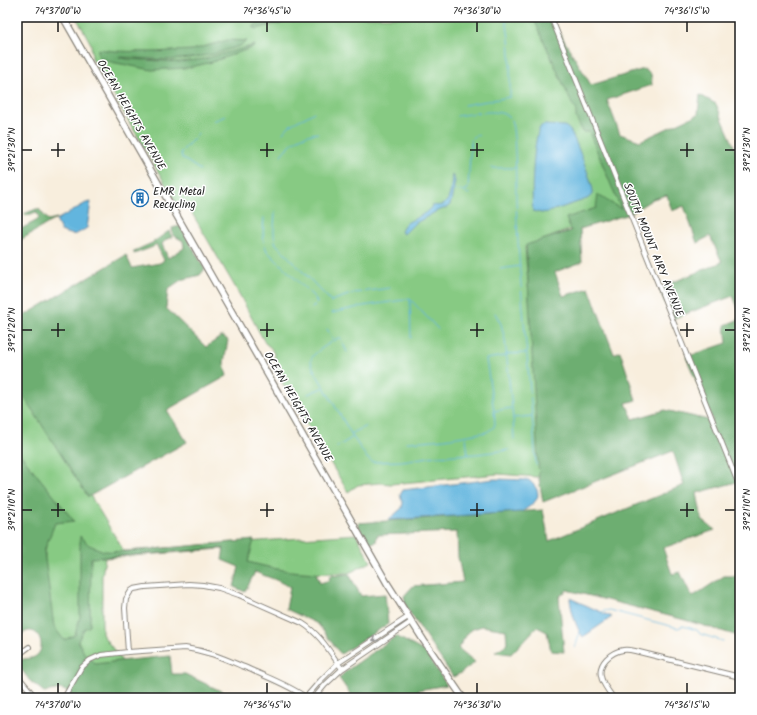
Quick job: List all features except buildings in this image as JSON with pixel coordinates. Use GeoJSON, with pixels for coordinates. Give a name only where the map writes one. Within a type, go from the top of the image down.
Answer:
{"type":"FeatureCollection","features":[{"type":"Feature","properties":{"kind":"main road","name":"OCEAN HEIGHTS AVENUE"},"geometry":{"type":"LineString","coordinates":[[64,17],[387,583],[409,620],[463,698]]}},
{"type":"Feature","properties":{"kind":"street","name":"SOUTH MOUNT AIRY AVENUE"},"geometry":{"type":"LineString","coordinates":[[551,17],[740,488]]}},
{"type":"Feature","properties":{"kind":"street"},"geometry":{"type":"LineString","coordinates":[[128,652],[125,604],[131,591],[145,587],[189,584],[203,585],[228,591],[297,620],[319,636],[342,668]]}},
{"type":"Feature","properties":{"kind":"street"},"geometry":{"type":"LineString","coordinates":[[64,698],[76,675],[84,664],[101,655],[185,648],[207,652],[272,679],[307,698],[320,681],[338,663],[409,620]]}},
{"type":"Feature","properties":{"kind":"street"},"geometry":{"type":"LineString","coordinates":[[314,698],[342,668],[409,620]]}},
{"type":"Feature","properties":{"kind":"street"},"geometry":{"type":"LineString","coordinates":[[17,656],[29,647]]}},
{"type":"Feature","properties":{"kind":"street"},"geometry":{"type":"LineString","coordinates":[[614,698],[603,683],[600,672],[603,663],[607,658],[613,653],[626,649],[740,677]]}},
{"type":"Feature","properties":{"kind":"street"},"geometry":{"type":"LineString","coordinates":[[17,675],[36,698]]}},
{"type":"Feature","properties":{"kind":"green space"},"geometry":{"type":"Polygon","coordinates":[[[76,17],[544,17],[622,209],[525,247],[544,476],[537,477],[498,474],[391,484],[380,483],[358,485],[348,492],[281,381],[271,348],[265,343],[238,292],[189,208],[178,206],[92,58],[91,44],[76,17]]]}},
{"type":"Feature","properties":{"kind":"green space"},"geometry":{"type":"Polygon","coordinates":[[[268,17],[282,17],[282,23],[279,25],[273,24],[256,29],[254,28],[254,26],[268,17]]]}},
{"type":"Feature","properties":{"kind":"green space"},"geometry":{"type":"Polygon","coordinates":[[[533,17],[551,17],[591,85],[644,69],[651,74],[652,85],[607,100],[620,134],[640,141],[698,114],[700,95],[716,104],[740,160],[740,313],[733,296],[672,319],[659,288],[722,262],[710,236],[697,243],[684,206],[672,211],[667,195],[653,199],[629,214],[580,229],[582,262],[555,272],[563,296],[589,288],[614,354],[620,351],[636,400],[626,403],[633,419],[665,410],[713,421],[686,357],[727,343],[725,325],[740,319],[740,481],[697,493],[702,520],[715,530],[663,548],[672,574],[680,572],[692,597],[724,576],[740,576],[740,655],[735,651],[738,636],[685,620],[567,590],[559,597],[564,652],[551,651],[547,632],[537,627],[511,654],[495,652],[507,644],[506,630],[482,626],[470,630],[458,648],[475,662],[461,673],[453,677],[406,607],[404,596],[413,586],[463,582],[458,557],[457,532],[377,535],[376,542],[367,543],[358,523],[543,510],[549,541],[684,485],[673,451],[543,502],[539,479],[526,245],[571,231],[566,218],[596,208],[598,195],[621,209],[589,132],[583,132],[576,118],[576,109],[572,104],[533,17]]]}},
{"type":"Feature","properties":{"kind":"green space"},"geometry":{"type":"Polygon","coordinates":[[[228,40],[247,41],[240,46],[214,54],[191,58],[168,60],[119,57],[127,59],[179,62],[204,59],[255,45],[254,47],[212,62],[187,68],[152,70],[111,62],[98,56],[98,49],[152,52],[192,50],[228,40]]]}},
{"type":"Feature","properties":{"kind":"green space"},"geometry":{"type":"Polygon","coordinates":[[[39,209],[48,220],[57,218],[17,242],[17,231],[39,218],[36,212],[26,216],[24,214],[39,209]]]}},
{"type":"Feature","properties":{"kind":"green space"},"geometry":{"type":"Polygon","coordinates":[[[180,226],[205,269],[200,275],[181,280],[168,289],[166,308],[206,347],[222,336],[228,340],[224,363],[227,376],[167,410],[187,442],[88,497],[17,386],[17,320],[126,255],[132,268],[160,263],[164,260],[156,244],[153,247],[134,254],[134,251],[152,243],[169,231],[172,237],[167,239],[162,244],[168,258],[184,248],[183,241],[173,235],[172,228],[180,226]]]}},
{"type":"Feature","properties":{"kind":"green space"},"geometry":{"type":"Polygon","coordinates":[[[17,375],[124,551],[356,534],[371,562],[349,573],[273,574],[221,549],[105,558],[102,576],[102,634],[125,665],[65,667],[41,596],[46,545],[59,510],[17,454],[17,375]]]}},
{"type":"Feature","properties":{"kind":"green space"},"geometry":{"type":"Polygon","coordinates":[[[17,450],[74,521],[55,523],[44,551],[54,627],[64,640],[75,635],[80,617],[80,536],[89,545],[104,551],[123,552],[254,540],[248,562],[290,571],[316,573],[320,583],[330,580],[329,576],[349,574],[361,596],[385,594],[388,624],[341,654],[318,624],[286,609],[290,587],[255,572],[245,592],[234,587],[239,567],[222,560],[224,548],[91,558],[90,626],[84,629],[78,641],[84,653],[96,664],[170,656],[172,674],[185,674],[236,698],[82,698],[75,695],[73,698],[69,698],[71,693],[61,689],[44,692],[30,681],[18,665],[20,660],[36,656],[40,651],[41,644],[37,634],[31,631],[25,632],[17,638],[17,450]]]}},
{"type":"Feature","properties":{"kind":"green space"},"geometry":{"type":"Polygon","coordinates":[[[396,636],[425,652],[447,685],[418,690],[424,698],[353,698],[339,678],[346,671],[396,636]]]}},
{"type":"Feature","properties":{"kind":"water"},"geometry":{"type":"Polygon","coordinates":[[[541,126],[564,126],[570,131],[584,162],[591,181],[593,192],[587,199],[541,213],[533,211],[532,182],[534,155],[538,134],[541,126]]]}},
{"type":"Feature","properties":{"kind":"water"},"geometry":{"type":"Polygon","coordinates":[[[452,175],[455,181],[450,205],[414,224],[404,234],[402,233],[401,232],[404,225],[422,215],[432,206],[442,205],[448,200],[452,175]]]}},
{"type":"Feature","properties":{"kind":"water"},"geometry":{"type":"Polygon","coordinates":[[[91,202],[87,228],[72,235],[61,231],[56,220],[86,203],[91,202]]]}},
{"type":"Feature","properties":{"kind":"water"},"geometry":{"type":"Polygon","coordinates":[[[494,479],[529,480],[537,490],[538,494],[535,502],[521,512],[388,520],[402,508],[403,502],[400,495],[403,490],[494,479]]]}},
{"type":"Feature","properties":{"kind":"water"},"geometry":{"type":"Polygon","coordinates":[[[570,598],[612,617],[583,637],[574,619],[570,598]]]}},
{"type":"Feature","properties":{"kind":"waterway"},"geometry":{"type":"LineString","coordinates":[[464,105],[510,97],[510,47],[505,17]]}},
{"type":"Feature","properties":{"kind":"waterway"},"geometry":{"type":"LineString","coordinates":[[283,133],[293,123],[314,112]]}},
{"type":"Feature","properties":{"kind":"waterway"},"geometry":{"type":"LineString","coordinates":[[457,116],[493,112],[506,115],[510,118],[512,123],[515,157],[517,232],[536,465]]}},
{"type":"Feature","properties":{"kind":"waterway"},"geometry":{"type":"LineString","coordinates":[[213,121],[226,116]]}},
{"type":"Feature","properties":{"kind":"waterway"},"geometry":{"type":"LineString","coordinates":[[281,155],[289,146],[301,137],[318,133]]}},
{"type":"Feature","properties":{"kind":"waterway"},"geometry":{"type":"LineString","coordinates":[[198,134],[181,152],[182,158],[200,170]]}},
{"type":"Feature","properties":{"kind":"waterway"},"geometry":{"type":"LineString","coordinates":[[453,190],[462,191],[468,189],[471,139],[474,136],[479,135]]}},
{"type":"Feature","properties":{"kind":"waterway"},"geometry":{"type":"LineString","coordinates":[[492,168],[516,168]]}},
{"type":"Feature","properties":{"kind":"waterway"},"geometry":{"type":"LineString","coordinates":[[462,191],[469,194]]}},
{"type":"Feature","properties":{"kind":"waterway"},"geometry":{"type":"LineString","coordinates":[[275,211],[274,232],[276,244],[331,301]]}},
{"type":"Feature","properties":{"kind":"waterway"},"geometry":{"type":"LineString","coordinates":[[264,218],[263,231],[267,251],[315,298],[317,303],[312,308]]}},
{"type":"Feature","properties":{"kind":"waterway"},"geometry":{"type":"LineString","coordinates":[[500,269],[520,266]]}},
{"type":"Feature","properties":{"kind":"waterway"},"geometry":{"type":"LineString","coordinates":[[331,302],[354,293],[390,288]]}},
{"type":"Feature","properties":{"kind":"waterway"},"geometry":{"type":"LineString","coordinates":[[332,313],[363,306],[410,299],[409,298]]}},
{"type":"Feature","properties":{"kind":"waterway"},"geometry":{"type":"LineString","coordinates":[[410,299],[438,329]]}},
{"type":"Feature","properties":{"kind":"waterway"},"geometry":{"type":"LineString","coordinates":[[410,299],[411,338]]}},
{"type":"Feature","properties":{"kind":"waterway"},"geometry":{"type":"LineString","coordinates":[[495,313],[501,324],[505,340],[514,439]]}},
{"type":"Feature","properties":{"kind":"waterway"},"geometry":{"type":"LineString","coordinates":[[327,329],[334,341]]}},
{"type":"Feature","properties":{"kind":"waterway"},"geometry":{"type":"LineString","coordinates":[[347,352],[340,337],[323,347],[315,354],[312,357],[311,363],[353,437],[367,458],[372,462],[402,461],[435,456],[476,454],[509,450]]}},
{"type":"Feature","properties":{"kind":"waterway"},"geometry":{"type":"LineString","coordinates":[[406,442],[445,439],[487,432],[494,427],[494,411],[486,359],[508,354],[526,353]]}},
{"type":"Feature","properties":{"kind":"waterway"},"geometry":{"type":"LineString","coordinates":[[308,394],[324,387]]}},
{"type":"Feature","properties":{"kind":"waterway"},"geometry":{"type":"LineString","coordinates":[[494,411],[511,408]]}},
{"type":"Feature","properties":{"kind":"waterway"},"geometry":{"type":"LineString","coordinates":[[513,418],[532,416]]}},
{"type":"Feature","properties":{"kind":"waterway"},"geometry":{"type":"LineString","coordinates":[[351,434],[366,426]]}},
{"type":"Feature","properties":{"kind":"waterway"},"geometry":{"type":"LineString","coordinates":[[337,447],[353,437]]}},
{"type":"Feature","properties":{"kind":"waterway"},"geometry":{"type":"LineString","coordinates":[[466,437],[468,455]]}},
{"type":"Feature","properties":{"kind":"waterway"},"geometry":{"type":"LineString","coordinates":[[600,612],[609,610],[678,628],[683,626],[697,630],[700,634],[723,641]]}},
{"type":"Feature","properties":{"kind":"waterway"},"geometry":{"type":"LineString","coordinates":[[575,648],[580,632]]}},
{"type":"Feature","properties":{"kind":"place","name":"EMR Metal Recycling"},"geometry":{"type":"Point","coordinates":[140,198]}}]}
